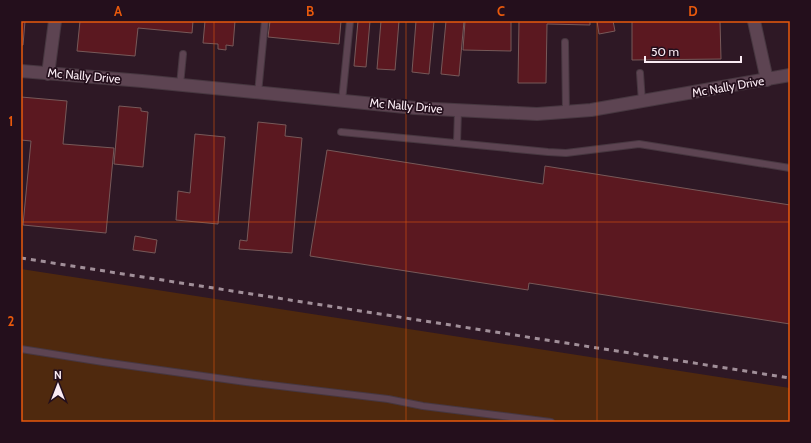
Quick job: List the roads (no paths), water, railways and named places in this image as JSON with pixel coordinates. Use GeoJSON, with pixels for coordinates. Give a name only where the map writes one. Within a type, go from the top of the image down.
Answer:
{"type":"FeatureCollection","features":[{"type":"Feature","properties":{"kind":"street"},"geometry":{"type":"LineString","coordinates":[[48,74],[55,21]]}},
{"type":"Feature","properties":{"kind":"street"},"geometry":{"type":"LineString","coordinates":[[754,21],[767,80]]}},
{"type":"Feature","properties":{"kind":"street","name":"Mc Nally Drive"},"geometry":{"type":"LineString","coordinates":[[21,71],[458,111],[521,114],[566,113],[591,110],[790,75]]}},
{"type":"Feature","properties":{"kind":"lane"},"geometry":{"type":"LineString","coordinates":[[258,93],[265,21]]}},
{"type":"Feature","properties":{"kind":"lane"},"geometry":{"type":"LineString","coordinates":[[342,101],[350,21]]}},
{"type":"Feature","properties":{"kind":"lane"},"geometry":{"type":"LineString","coordinates":[[565,42],[566,113]]}},
{"type":"Feature","properties":{"kind":"lane"},"geometry":{"type":"LineString","coordinates":[[180,85],[183,54]]}},
{"type":"Feature","properties":{"kind":"lane"},"geometry":{"type":"LineString","coordinates":[[640,73],[642,102]]}},
{"type":"Feature","properties":{"kind":"lane"},"geometry":{"type":"LineString","coordinates":[[457,143],[458,111]]}},
{"type":"Feature","properties":{"kind":"lane"},"geometry":{"type":"LineString","coordinates":[[341,132],[566,153],[640,144],[790,168]]}},
{"type":"Feature","properties":{"kind":"lane"},"geometry":{"type":"LineString","coordinates":[[21,349],[246,382],[388,399],[423,406],[551,422]]}},
{"type":"Feature","properties":{"kind":"railway"},"geometry":{"type":"LineString","coordinates":[[21,258],[790,378]]}}]}
